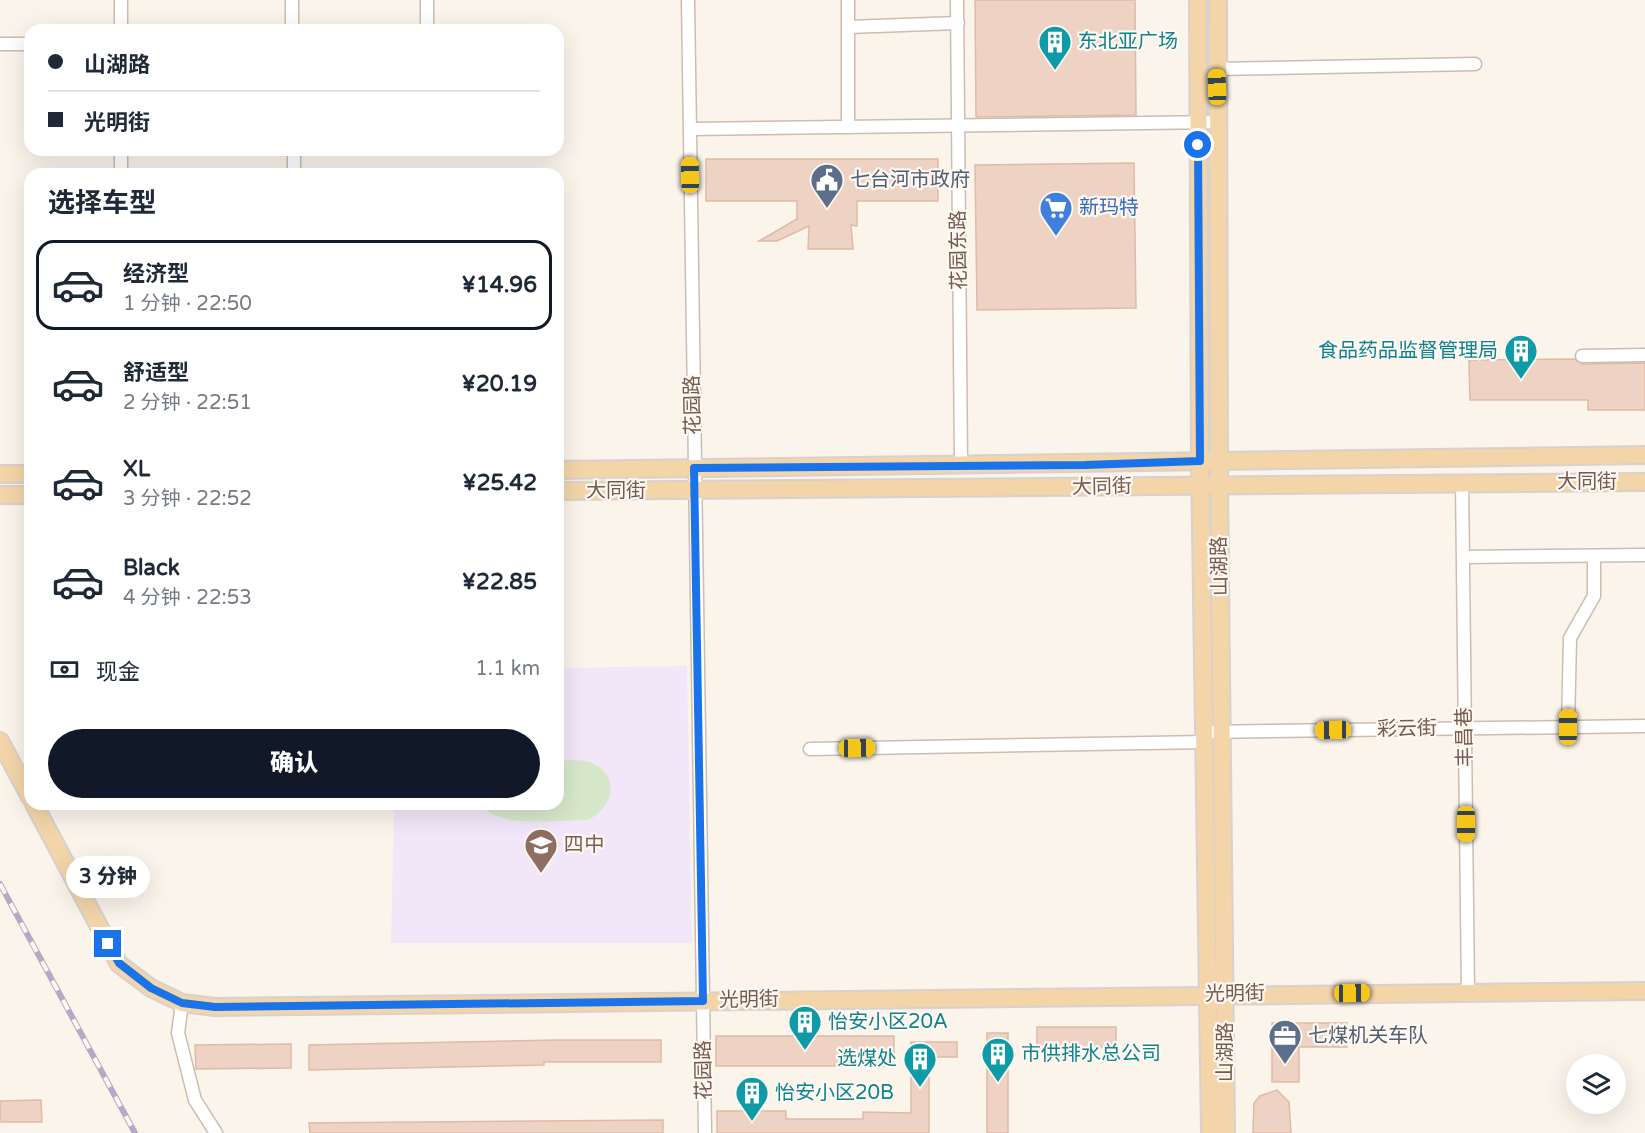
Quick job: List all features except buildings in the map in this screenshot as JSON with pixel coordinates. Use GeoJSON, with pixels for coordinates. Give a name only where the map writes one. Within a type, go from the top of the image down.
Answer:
{"type":"FeatureCollection","features":[{"type":"Feature","properties":{"kind":"main road","name":"山湖路"},"geometry":{"type":"LineString","coordinates":[[1198,0],[1200,486],[1205,737],[1226,1133]]}},
{"type":"Feature","properties":{"kind":"main road","name":"山湖路"},"geometry":{"type":"LineString","coordinates":[[1210,1133],[1217,994],[1223,732],[1216,69],[1218,0]]}},
{"type":"Feature","properties":{"kind":"main road","name":"大同街"},"geometry":{"type":"LineString","coordinates":[[564,470],[1085,465],[1200,461],[1645,455]]}},
{"type":"Feature","properties":{"kind":"main road"},"geometry":{"type":"LineString","coordinates":[[0,474],[24,474]]}},
{"type":"Feature","properties":{"kind":"main road","name":"大同街"},"geometry":{"type":"LineString","coordinates":[[564,491],[1645,482]]}},
{"type":"Feature","properties":{"kind":"main road"},"geometry":{"type":"LineString","coordinates":[[0,495],[24,495]]}},
{"type":"Feature","properties":{"kind":"main road"},"geometry":{"type":"LineString","coordinates":[[0,741],[24,786]]}},
{"type":"Feature","properties":{"kind":"main road","name":"光明街"},"geometry":{"type":"LineString","coordinates":[[37,810],[119,963],[151,988],[182,1003],[215,1007],[1645,991]]}},
{"type":"Feature","properties":{"kind":"street"},"geometry":{"type":"LineString","coordinates":[[121,0],[121,24]]}},
{"type":"Feature","properties":{"kind":"street"},"geometry":{"type":"LineString","coordinates":[[292,0],[292,24]]}},
{"type":"Feature","properties":{"kind":"street"},"geometry":{"type":"LineString","coordinates":[[427,0],[427,24]]}},
{"type":"Feature","properties":{"kind":"street","name":"花园路"},"geometry":{"type":"LineString","coordinates":[[688,0],[705,1133]]}},
{"type":"Feature","properties":{"kind":"street"},"geometry":{"type":"LineString","coordinates":[[848,0],[848,127]]}},
{"type":"Feature","properties":{"kind":"street","name":"花园东路"},"geometry":{"type":"LineString","coordinates":[[957,0],[961,465]]}},
{"type":"Feature","properties":{"kind":"street"},"geometry":{"type":"LineString","coordinates":[[848,27],[958,23]]}},
{"type":"Feature","properties":{"kind":"street"},"geometry":{"type":"LineString","coordinates":[[0,44],[24,44]]}},
{"type":"Feature","properties":{"kind":"street"},"geometry":{"type":"LineString","coordinates":[[1216,69],[1475,64]]}},
{"type":"Feature","properties":{"kind":"street"},"geometry":{"type":"LineString","coordinates":[[690,129],[1218,122]]}},
{"type":"Feature","properties":{"kind":"street"},"geometry":{"type":"LineString","coordinates":[[1581,356],[1645,355]]}},
{"type":"Feature","properties":{"kind":"street","name":"丰昌巷"},"geometry":{"type":"LineString","coordinates":[[1462,482],[1468,992]]}},
{"type":"Feature","properties":{"kind":"street"},"geometry":{"type":"LineString","coordinates":[[1464,557],[1645,555]]}},
{"type":"Feature","properties":{"kind":"street"},"geometry":{"type":"LineString","coordinates":[[1568,727],[1570,638],[1594,596],[1594,556]]}},
{"type":"Feature","properties":{"kind":"street","name":"彩云街"},"geometry":{"type":"LineString","coordinates":[[810,748],[1205,737],[1223,732],[1645,726]]}},
{"type":"Feature","properties":{"kind":"street"},"geometry":{"type":"LineString","coordinates":[[182,1003],[178,1033],[195,1100],[216,1133]]}},
{"type":"Feature","properties":{"kind":"shaded area","name":"四中"},"geometry":{"type":"Polygon","coordinates":[[[687,666],[692,943],[391,943],[394,810],[564,810],[564,668],[687,666]]]}},
{"type":"Feature","properties":{"kind":"green space"},"geometry":{"type":"Polygon","coordinates":[[[564,761],[587,761],[596,765],[604,771],[611,787],[607,803],[602,810],[587,820],[545,822],[514,820],[486,810],[564,810],[564,761]]]}},
{"type":"Feature","properties":{"kind":"railway"},"geometry":{"type":"LineString","coordinates":[[0,884],[135,1133]]}},
{"type":"Feature","properties":{"kind":"place","name":"东北亚广场"},"geometry":{"type":"Point","coordinates":[1055,71]}},
{"type":"Feature","properties":{"kind":"place","name":"七台河市政府"},"geometry":{"type":"Point","coordinates":[827,209]}},
{"type":"Feature","properties":{"kind":"place","name":"新玛特"},"geometry":{"type":"Point","coordinates":[1056,237]}},
{"type":"Feature","properties":{"kind":"place","name":"食品药品监督管理局"},"geometry":{"type":"Point","coordinates":[1521,380]}},
{"type":"Feature","properties":{"kind":"place","name":"四中"},"geometry":{"type":"Point","coordinates":[541,874]}},
{"type":"Feature","properties":{"kind":"place","name":"怡安小区20A"},"geometry":{"type":"Point","coordinates":[805,1051]}},
{"type":"Feature","properties":{"kind":"place","name":"七煤机关车队"},"geometry":{"type":"Point","coordinates":[1285,1065]}},
{"type":"Feature","properties":{"kind":"place","name":"市供排水总公司"},"geometry":{"type":"Point","coordinates":[998,1083]}},
{"type":"Feature","properties":{"kind":"place","name":"选煤处"},"geometry":{"type":"Point","coordinates":[920,1088]}},
{"type":"Feature","properties":{"kind":"place","name":"怡安小区20B"},"geometry":{"type":"Point","coordinates":[752,1122]}},
{"type":"Feature","properties":{"kind":"route"},"geometry":{"type":"LineString","coordinates":[[108,944],[119,963],[151,988],[182,1003],[215,1007],[703,1001],[694,468],[1085,465],[1200,461],[1198,145]]}}]}
